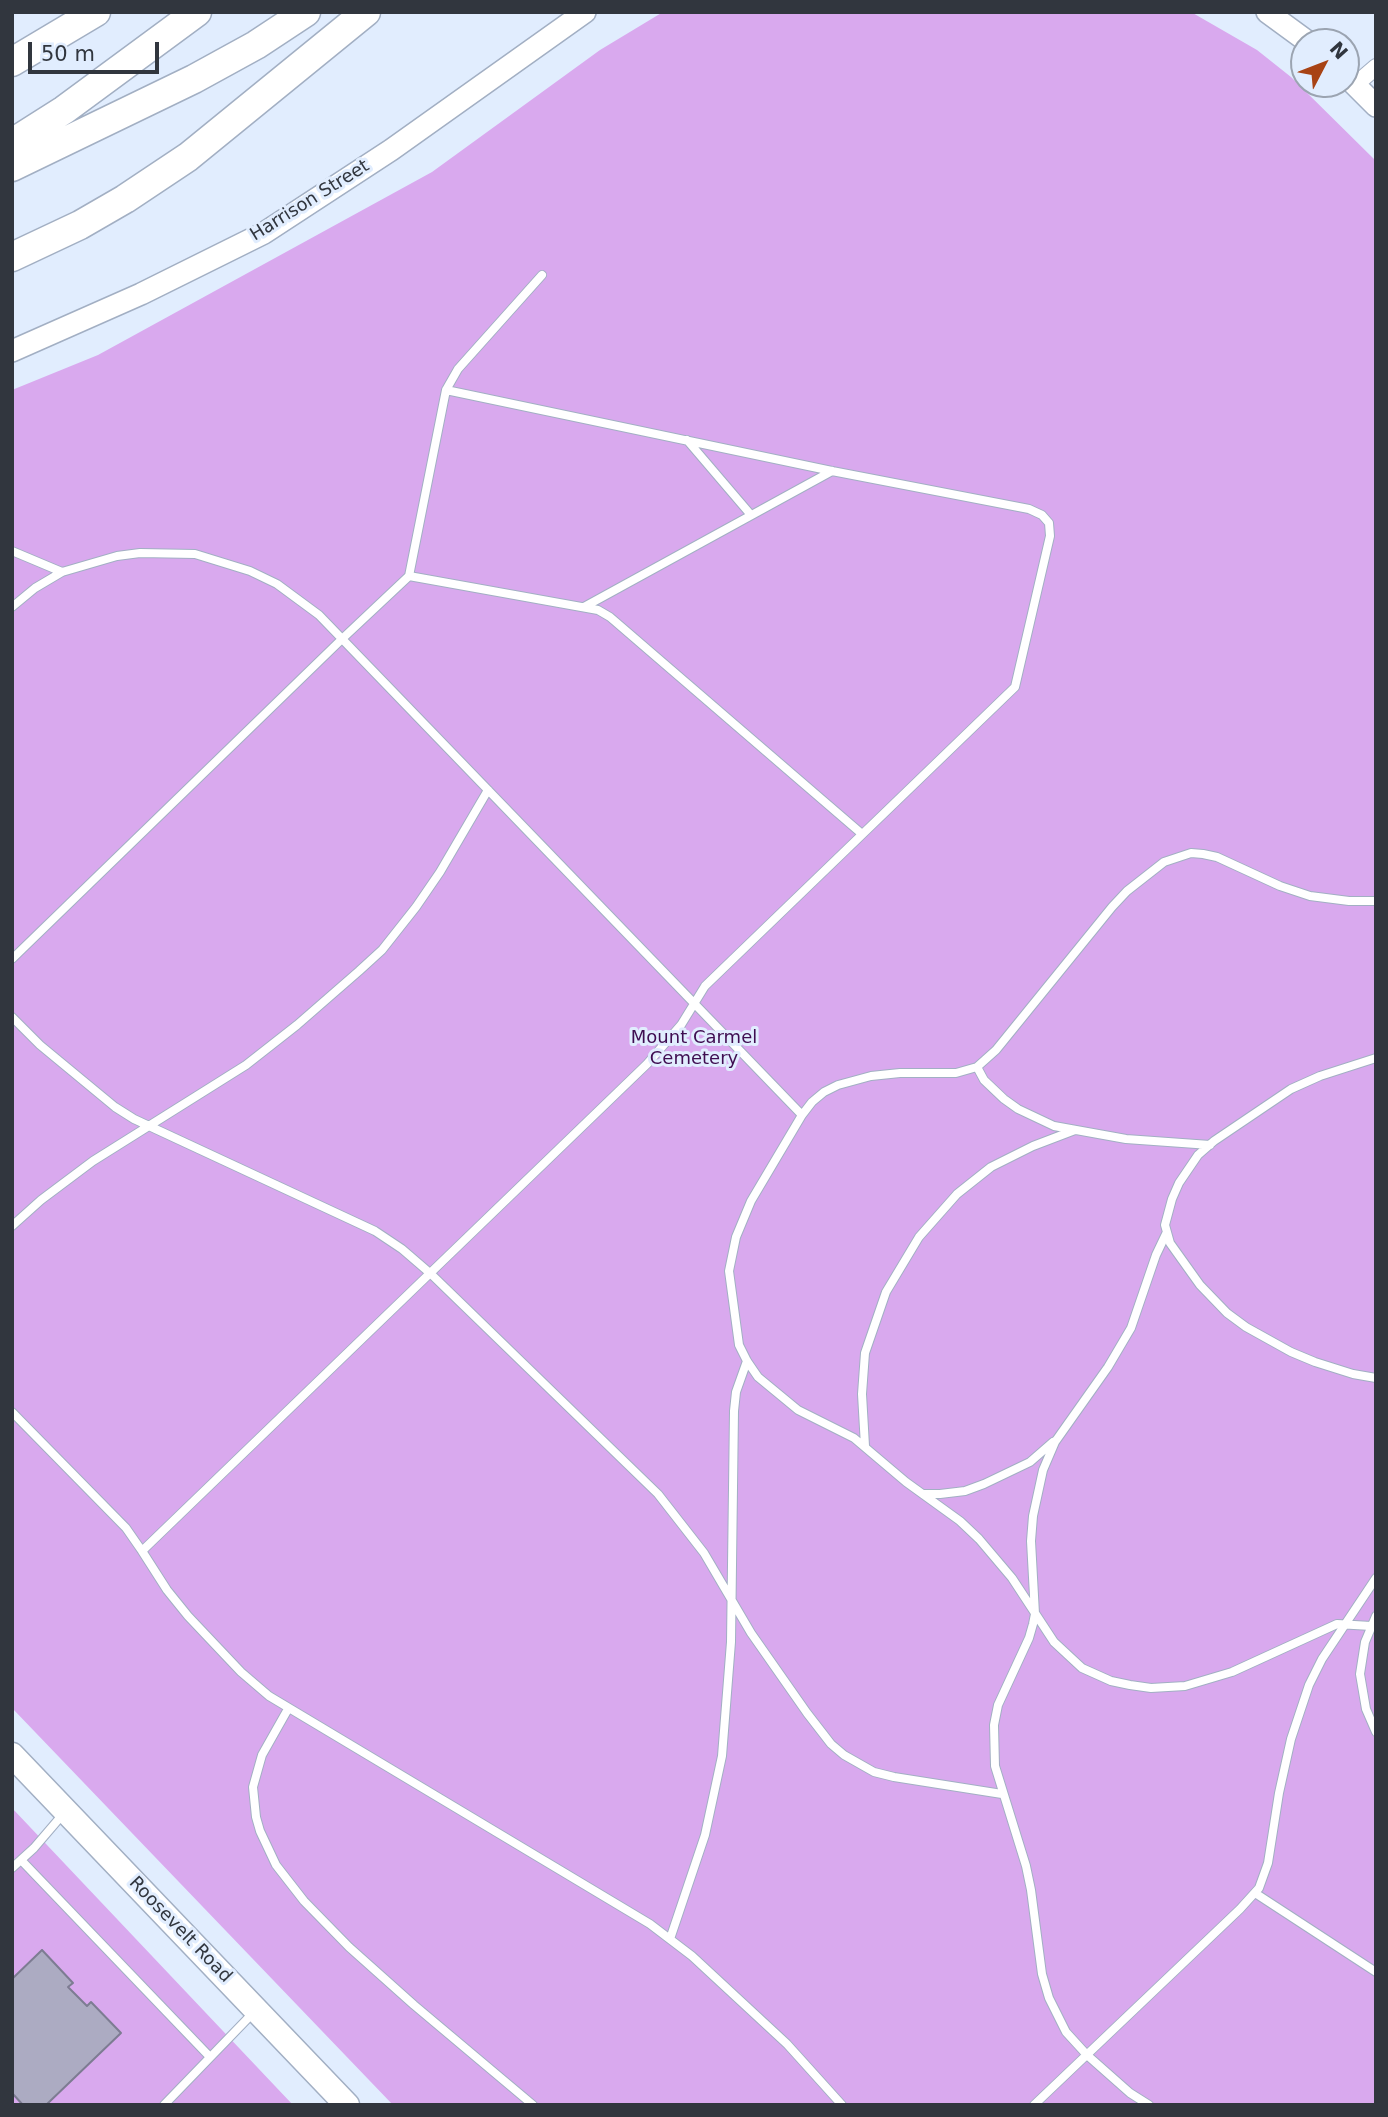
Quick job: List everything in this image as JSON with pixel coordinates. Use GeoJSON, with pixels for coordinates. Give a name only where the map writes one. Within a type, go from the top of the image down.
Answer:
{"type":"FeatureCollection","features":[{"type":"Feature","properties":{"kind":"highway"},"geometry":{"type":"LineString","coordinates":[[12,62],[96,12]]}},
{"type":"Feature","properties":{"kind":"highway"},"geometry":{"type":"LineString","coordinates":[[12,144],[64,110],[197,12]]}},
{"type":"Feature","properties":{"kind":"highway"},"geometry":{"type":"LineString","coordinates":[[127,112],[178,80],[274,12]]}},
{"type":"Feature","properties":{"kind":"highway"},"geometry":{"type":"LineString","coordinates":[[12,167],[225,62],[306,12]]}},
{"type":"Feature","properties":{"kind":"highway"},"geometry":{"type":"LineString","coordinates":[[12,257],[91,219],[188,157],[366,12]]}},
{"type":"Feature","properties":{"kind":"main road","name":"Harrison Street"},"geometry":{"type":"LineString","coordinates":[[12,351],[141,294],[264,233],[391,150],[585,12]]}},
{"type":"Feature","properties":{"kind":"main road"},"geometry":{"type":"LineString","coordinates":[[1267,12],[1290,29]]}},
{"type":"Feature","properties":{"kind":"main road"},"geometry":{"type":"LineString","coordinates":[[1360,90],[1376,106]]}},
{"type":"Feature","properties":{"kind":"main road","name":"Roosevelt Road"},"geometry":{"type":"LineString","coordinates":[[12,1755],[347,2105]]}},
{"type":"Feature","properties":{"kind":"street"},"geometry":{"type":"LineString","coordinates":[[1360,76],[1376,67]]}},
{"type":"Feature","properties":{"kind":"lane"},"geometry":{"type":"LineString","coordinates":[[12,959],[409,576],[446,390],[458,369],[541,275]]}},
{"type":"Feature","properties":{"kind":"lane"},"geometry":{"type":"LineString","coordinates":[[142,1550],[665,1045],[705,986],[1016,687],[1051,529],[1046,518],[1029,509],[832,471],[446,390]]}},
{"type":"Feature","properties":{"kind":"lane"},"geometry":{"type":"LineString","coordinates":[[687,440],[751,515]]}},
{"type":"Feature","properties":{"kind":"lane"},"geometry":{"type":"LineString","coordinates":[[584,607],[832,471]]}},
{"type":"Feature","properties":{"kind":"lane"},"geometry":{"type":"LineString","coordinates":[[12,551],[62,572]]}},
{"type":"Feature","properties":{"kind":"lane"},"geometry":{"type":"LineString","coordinates":[[12,607],[34,588],[62,572],[117,556],[140,553],[170,552],[208,557],[250,571],[277,584],[318,615],[342,639],[802,1115]]}},
{"type":"Feature","properties":{"kind":"lane"},"geometry":{"type":"LineString","coordinates":[[409,576],[598,610],[610,617],[862,834]]}},
{"type":"Feature","properties":{"kind":"lane"},"geometry":{"type":"LineString","coordinates":[[12,1226],[65,1180],[246,1065],[335,993],[382,950],[440,872],[488,790]]}},
{"type":"Feature","properties":{"kind":"lane"},"geometry":{"type":"LineString","coordinates":[[1371,1626],[1346,1623],[1326,1629],[1232,1672],[1185,1686],[1150,1688],[1111,1681],[1082,1668],[1054,1642],[1012,1578],[979,1539],[865,1446],[841,1430],[786,1402],[758,1377],[739,1345],[729,1288],[731,1254],[751,1201],[802,1115],[824,1092],[853,1080],[900,1073],[956,1073],[977,1068],[996,1050],[1119,899],[1149,872],[1177,856],[1191,853],[1217,857],[1280,886],[1310,896],[1376,901]]}},
{"type":"Feature","properties":{"kind":"lane"},"geometry":{"type":"LineString","coordinates":[[12,1017],[80,1080],[115,1107],[374,1231],[402,1249],[431,1273],[658,1494],[704,1552],[751,1633],[807,1713],[831,1744],[844,1755],[874,1772],[894,1777],[1002,1794]]}},
{"type":"Feature","properties":{"kind":"lane"},"geometry":{"type":"LineString","coordinates":[[1149,2105],[1087,2055],[1066,2032],[1049,1998],[1042,1974],[1026,1866],[1002,1794],[996,1766],[995,1725],[1002,1695],[1029,1638],[1035,1614],[1031,1541],[1033,1516],[1043,1470],[1055,1441],[1121,1348],[1166,1234],[1167,1215],[1179,1183],[1198,1156],[1240,1122],[1291,1089],[1320,1076],[1376,1058]]}},
{"type":"Feature","properties":{"kind":"lane"},"geometry":{"type":"LineString","coordinates":[[977,1068],[993,1089],[1018,1109],[1054,1126],[1126,1139],[1210,1144]]}},
{"type":"Feature","properties":{"kind":"lane"},"geometry":{"type":"LineString","coordinates":[[865,1446],[862,1373],[868,1341],[886,1292],[919,1237],[957,1194],[991,1167],[1075,1130]]}},
{"type":"Feature","properties":{"kind":"lane"},"geometry":{"type":"LineString","coordinates":[[1166,1234],[1178,1255],[1213,1300],[1247,1327],[1315,1362],[1376,1378]]}},
{"type":"Feature","properties":{"kind":"lane"},"geometry":{"type":"LineString","coordinates":[[670,1939],[696,1868],[719,1782],[731,1642],[734,1411],[736,1392],[747,1361]]}},
{"type":"Feature","properties":{"kind":"lane"},"geometry":{"type":"LineString","coordinates":[[12,1412],[126,1528],[167,1590],[241,1672],[288,1709],[625,1909],[670,1939],[787,2044],[842,2105]]}},
{"type":"Feature","properties":{"kind":"lane"},"geometry":{"type":"LineString","coordinates":[[923,1494],[965,1491],[984,1485],[1030,1461],[1055,1441]]}},
{"type":"Feature","properties":{"kind":"lane"},"geometry":{"type":"LineString","coordinates":[[1034,2105],[1255,1893],[1265,1876],[1284,1768],[1299,1713],[1322,1660],[1376,1578]]}},
{"type":"Feature","properties":{"kind":"lane"},"geometry":{"type":"LineString","coordinates":[[1376,1616],[1363,1649],[1360,1674],[1366,1709],[1376,1732]]}},
{"type":"Feature","properties":{"kind":"lane"},"geometry":{"type":"LineString","coordinates":[[288,1709],[262,1755],[253,1787],[258,1824],[276,1865],[304,1901],[349,1947],[533,2105]]}},
{"type":"Feature","properties":{"kind":"lane"},"geometry":{"type":"LineString","coordinates":[[12,1868],[22,1861],[66,1811]]}},
{"type":"Feature","properties":{"kind":"lane"},"geometry":{"type":"LineString","coordinates":[[22,1861],[210,2057]]}},
{"type":"Feature","properties":{"kind":"lane"},"geometry":{"type":"LineString","coordinates":[[1255,1893],[1376,1972]]}},
{"type":"Feature","properties":{"kind":"lane"},"geometry":{"type":"LineString","coordinates":[[164,2105],[256,2010]]}},
{"type":"Feature","properties":{"kind":"green space","name":"Mount Carmel Cemetery"},"geometry":{"type":"Polygon","coordinates":[[[663,12],[1191,12],[1257,50],[1290,76],[1290,98],[1312,98],[1376,161],[1376,2105],[393,2105],[12,1708],[12,390],[98,355],[432,172],[600,50],[663,12]]]}},
{"type":"Feature","properties":{"kind":"green space"},"geometry":{"type":"Polygon","coordinates":[[[12,1808],[275,2086],[293,2105],[12,2105],[12,1808]]]}},
{"type":"Feature","properties":{"kind":"building"},"geometry":{"type":"Polygon","coordinates":[[[42,1950],[73,1983],[68,1987],[87,2006],[91,2002],[121,2033],[46,2105],[23,2105],[12,2093],[12,1979],[42,1950]]]}}]}
